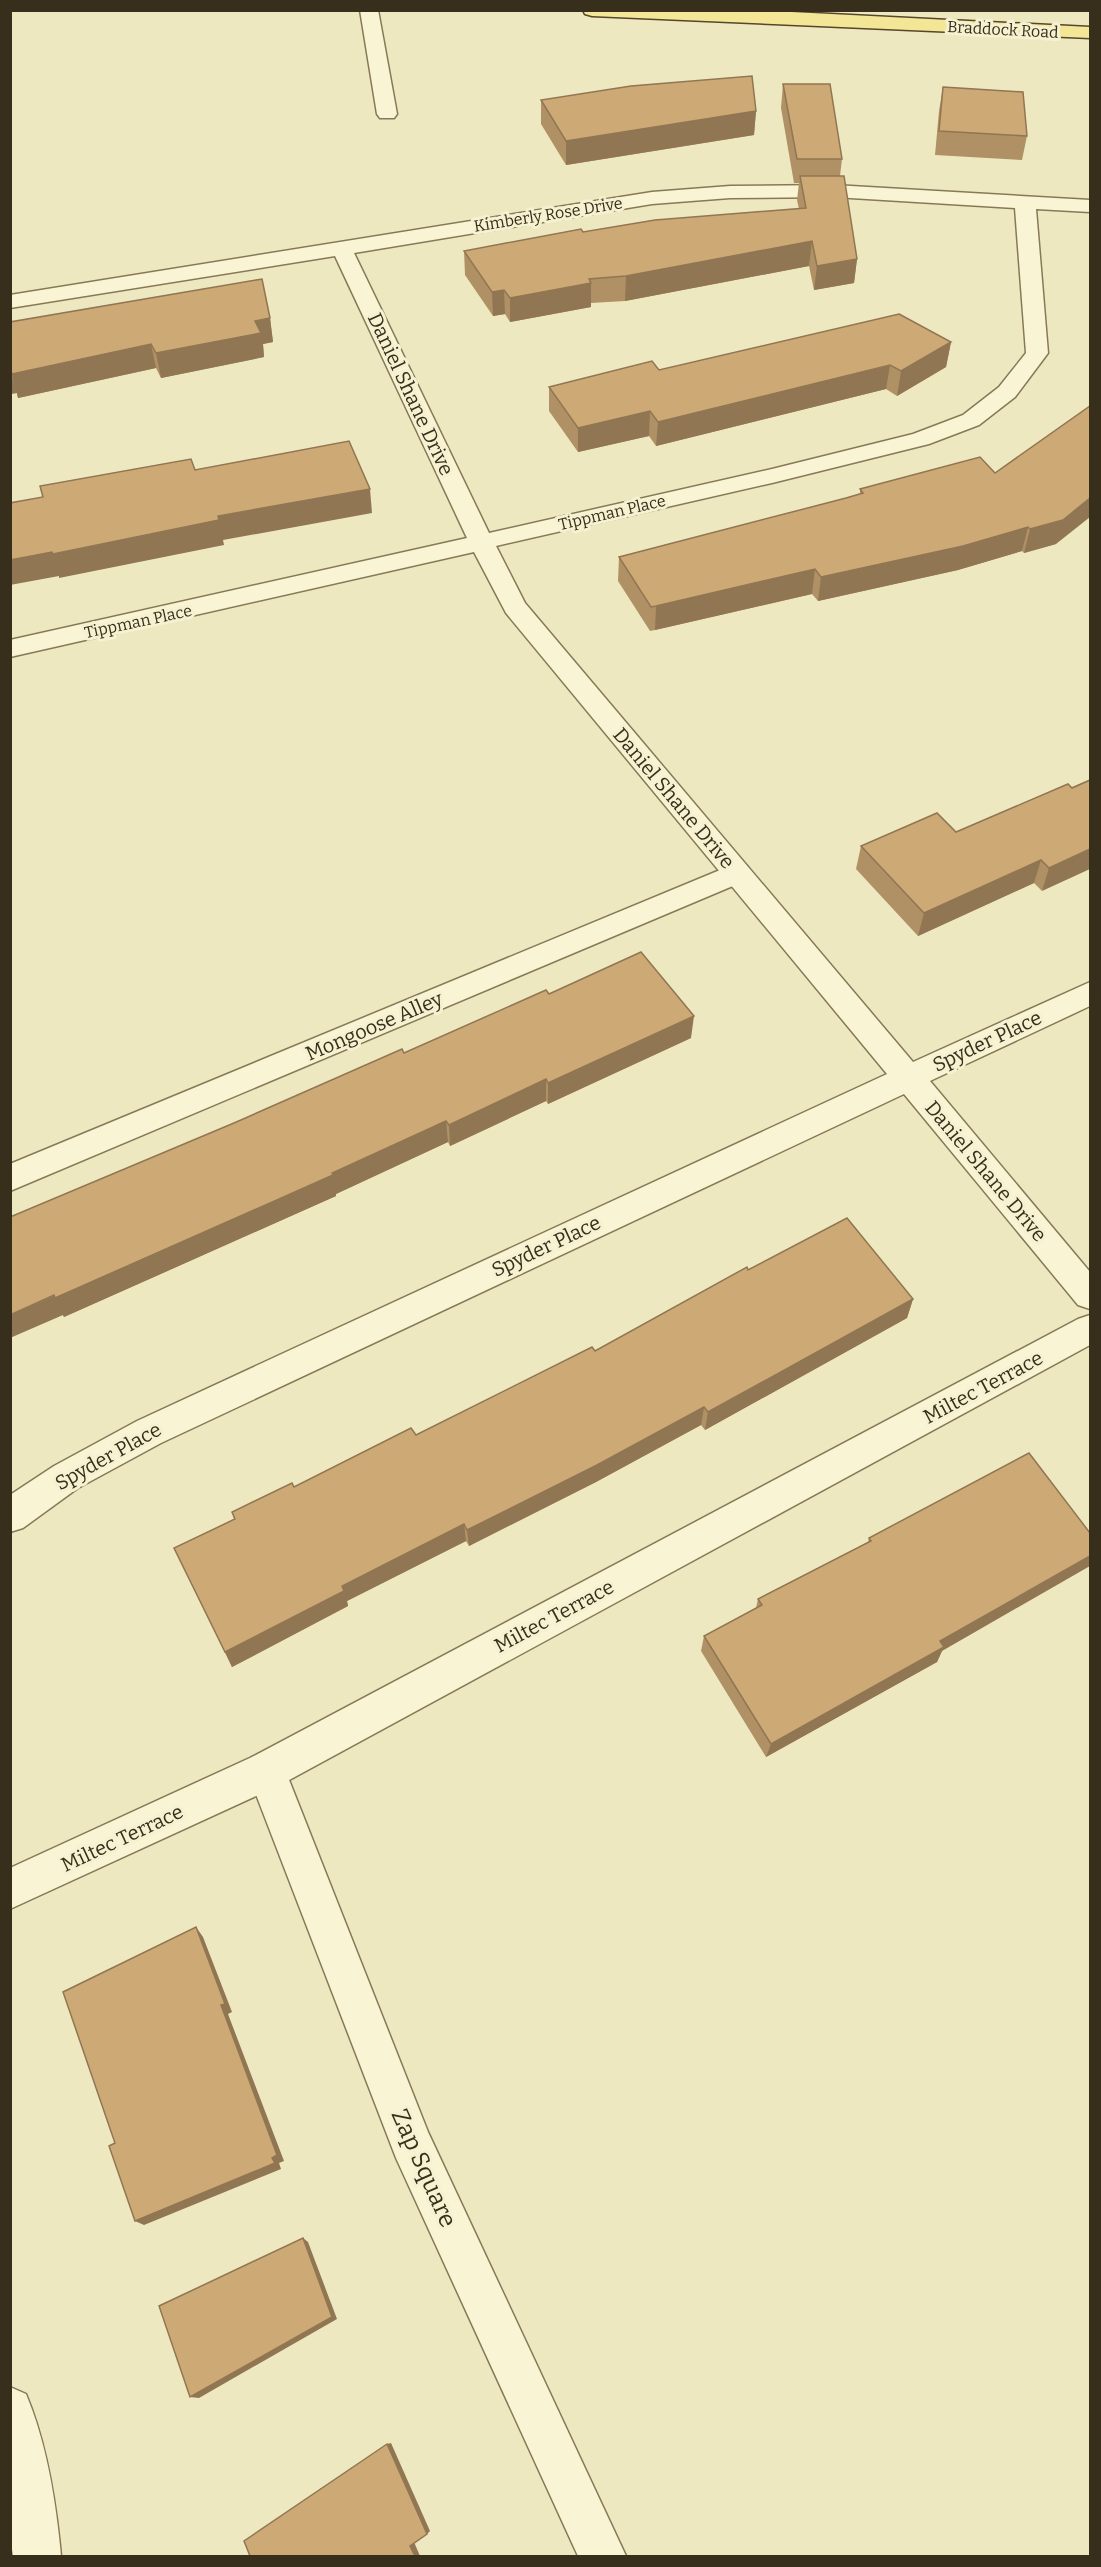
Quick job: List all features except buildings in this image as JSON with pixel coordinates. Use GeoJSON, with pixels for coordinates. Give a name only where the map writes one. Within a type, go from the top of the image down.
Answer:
{"type":"FeatureCollection","features":[{"type":"Feature","properties":{"kind":"main road","name":"Braddock Road"},"geometry":{"type":"LineString","coordinates":[[592,10],[1090,33]]}},
{"type":"Feature","properties":{"kind":"street"},"geometry":{"type":"LineString","coordinates":[[369,10],[387,114]]}},
{"type":"Feature","properties":{"kind":"street","name":"Kimberly Rose Drive"},"geometry":{"type":"LineString","coordinates":[[10,302],[652,198],[730,192],[834,191],[1090,206]]}},
{"type":"Feature","properties":{"kind":"street","name":"Tippman Place"},"geometry":{"type":"LineString","coordinates":[[10,650],[795,470],[921,439],[971,420],[1007,392],[1037,353],[1025,202]]}},
{"type":"Feature","properties":{"kind":"street","name":"Daniel Shane Drive"},"geometry":{"type":"LineString","coordinates":[[341,248],[481,542],[515,608],[1090,1295]]}},
{"type":"Feature","properties":{"kind":"street","name":"Mongoose Alley"},"geometry":{"type":"LineString","coordinates":[[10,1178],[737,873]]}},
{"type":"Feature","properties":{"kind":"street","name":"Spyder Place"},"geometry":{"type":"LineString","coordinates":[[10,1516],[66,1477],[148,1432],[1090,993]]}},
{"type":"Feature","properties":{"kind":"street","name":"Miltec Terrace"},"geometry":{"type":"LineString","coordinates":[[10,1889],[266,1771],[1090,1329]]}},
{"type":"Feature","properties":{"kind":"street","name":"Zap Square"},"geometry":{"type":"LineString","coordinates":[[266,1771],[411,2143],[602,2556]]}},
{"type":"Feature","properties":{"kind":"street"},"geometry":{"type":"LineString","coordinates":[[10,2410],[24,2462],[37,2556]]}}]}
